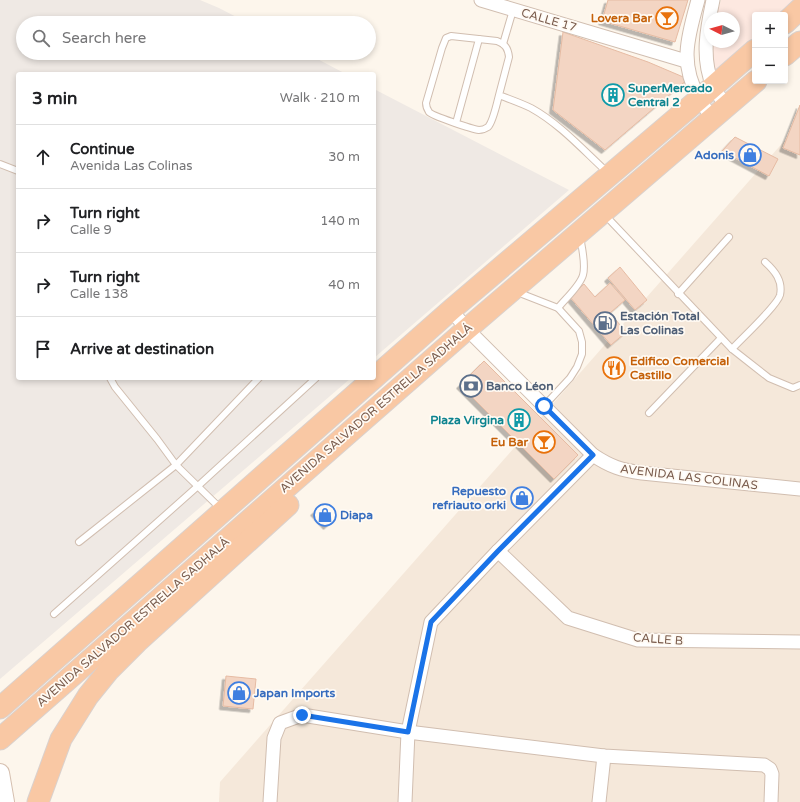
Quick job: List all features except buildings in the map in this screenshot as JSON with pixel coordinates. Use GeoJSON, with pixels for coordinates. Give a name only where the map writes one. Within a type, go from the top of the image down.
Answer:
{"type":"FeatureCollection","features":[{"type":"Feature","properties":{"kind":"highway"},"geometry":{"type":"LineString","coordinates":[[788,20],[800,9]]}},
{"type":"Feature","properties":{"kind":"highway"},"geometry":{"type":"LineString","coordinates":[[788,52],[800,42]]}},
{"type":"Feature","properties":{"kind":"highway","name":"AVENIDA SALVADOR ESTRELLA SADHALÁ"},"geometry":{"type":"LineString","coordinates":[[376,376],[451,310],[752,53]]}},
{"type":"Feature","properties":{"kind":"highway","name":"AVENIDA SALVADOR ESTRELLA SADHALÁ"},"geometry":{"type":"LineString","coordinates":[[0,739],[466,329],[753,84]]}},
{"type":"Feature","properties":{"kind":"highway"},"geometry":{"type":"LineString","coordinates":[[38,802],[61,739],[88,696],[109,670],[137,642],[453,355],[466,329]]}},
{"type":"Feature","properties":{"kind":"highway","name":"AVENIDA SALVADOR ESTRELLA SADHALÁ"},"geometry":{"type":"LineString","coordinates":[[0,708],[372,380]]}},
{"type":"Feature","properties":{"kind":"main road"},"geometry":{"type":"LineString","coordinates":[[0,773],[5,802]]}},
{"type":"Feature","properties":{"kind":"street","name":"CALLE 17"},"geometry":{"type":"LineString","coordinates":[[481,0],[686,61]]}},
{"type":"Feature","properties":{"kind":"street"},"geometry":{"type":"LineString","coordinates":[[698,0],[688,36],[686,61],[692,84],[706,93],[720,112]]}},
{"type":"Feature","properties":{"kind":"street"},"geometry":{"type":"LineString","coordinates":[[713,0],[707,36],[706,93],[720,112]]}},
{"type":"Feature","properties":{"kind":"street","name":"AVENIDA LAS COLINAS"},"geometry":{"type":"LineString","coordinates":[[451,310],[466,329],[593,455],[605,463],[620,470],[800,489]]}},
{"type":"Feature","properties":{"kind":"street"},"geometry":{"type":"LineString","coordinates":[[405,802],[408,732],[431,622],[498,551],[593,455]]}},
{"type":"Feature","properties":{"kind":"street","name":"CALLE B"},"geometry":{"type":"LineString","coordinates":[[498,551],[568,618],[631,638],[638,640],[800,642]]}},
{"type":"Feature","properties":{"kind":"street"},"geometry":{"type":"LineString","coordinates":[[270,802],[274,738],[280,723],[302,715],[408,732],[604,756],[764,765],[770,769],[772,774],[771,802]]}},
{"type":"Feature","properties":{"kind":"street"},"geometry":{"type":"LineString","coordinates":[[599,802],[604,756]]}},
{"type":"Feature","properties":{"kind":"lane"},"geometry":{"type":"LineString","coordinates":[[503,44],[513,10]]}},
{"type":"Feature","properties":{"kind":"lane"},"geometry":{"type":"LineString","coordinates":[[451,36],[496,41],[503,44],[509,58],[491,123],[488,127],[484,130],[478,130],[433,115],[426,108],[426,103],[446,38],[451,36]]}},
{"type":"Feature","properties":{"kind":"lane"},"geometry":{"type":"LineString","coordinates":[[456,123],[479,39]]}},
{"type":"Feature","properties":{"kind":"lane"},"geometry":{"type":"LineString","coordinates":[[499,95],[530,108],[543,116],[570,138],[610,175]]}},
{"type":"Feature","properties":{"kind":"lane"},"geometry":{"type":"LineString","coordinates":[[0,164],[16,170]]}},
{"type":"Feature","properties":{"kind":"lane"},"geometry":{"type":"LineString","coordinates":[[603,212],[678,294],[732,349],[769,378],[793,388],[800,386]]}},
{"type":"Feature","properties":{"kind":"lane"},"geometry":{"type":"LineString","coordinates":[[558,308],[581,281],[583,275],[584,268],[580,232]]}},
{"type":"Feature","properties":{"kind":"lane"},"geometry":{"type":"LineString","coordinates":[[678,294],[729,237]]}},
{"type":"Feature","properties":{"kind":"lane"},"geometry":{"type":"LineString","coordinates":[[732,349],[774,305],[780,295],[780,283],[776,272],[765,262]]}},
{"type":"Feature","properties":{"kind":"lane"},"geometry":{"type":"LineString","coordinates":[[512,290],[558,308],[579,331],[582,342],[582,354],[577,367],[570,378],[544,406]]}},
{"type":"Feature","properties":{"kind":"lane"},"geometry":{"type":"LineString","coordinates":[[649,413],[721,338]]}},
{"type":"Feature","properties":{"kind":"lane"},"geometry":{"type":"LineString","coordinates":[[111,380],[115,387],[176,464],[223,511]]}},
{"type":"Feature","properties":{"kind":"lane"},"geometry":{"type":"LineString","coordinates":[[79,542],[176,464],[257,380]]}},
{"type":"Feature","properties":{"kind":"lane"},"geometry":{"type":"LineString","coordinates":[[54,614],[198,486],[314,380]]}},
{"type":"Feature","properties":{"kind":"shaded area"},"geometry":{"type":"Polygon","coordinates":[[[0,0],[200,0],[234,16],[16,16],[16,60],[319,60],[342,72],[16,72],[16,380],[349,380],[0,679],[0,0]]]}},
{"type":"Feature","properties":{"kind":"shaded area"},"geometry":{"type":"Polygon","coordinates":[[[721,0],[794,0],[781,12],[752,12],[752,39],[710,77],[710,48],[740,48],[740,12],[718,12],[721,0]]]}},
{"type":"Feature","properties":{"kind":"shaded area"},"geometry":{"type":"Polygon","coordinates":[[[376,90],[569,190],[376,356],[376,90]]]}},
{"type":"Feature","properties":{"kind":"shaded area"},"geometry":{"type":"Polygon","coordinates":[[[800,123],[800,802],[219,802],[220,782],[800,123]]]}},
{"type":"Feature","properties":{"kind":"place","name":"Lovera Bar"},"geometry":{"type":"Point","coordinates":[667,18]}},
{"type":"Feature","properties":{"kind":"place","name":"SuperMercado Central 2"},"geometry":{"type":"Point","coordinates":[613,95]}},
{"type":"Feature","properties":{"kind":"place","name":"Adonis"},"geometry":{"type":"Point","coordinates":[750,155]}},
{"type":"Feature","properties":{"kind":"place","name":"Estación Total Las Colinas"},"geometry":{"type":"Point","coordinates":[605,323]}},
{"type":"Feature","properties":{"kind":"place","name":"Edifico Comercial Castillo"},"geometry":{"type":"Point","coordinates":[614,368]}},
{"type":"Feature","properties":{"kind":"place","name":"Banco Léon"},"geometry":{"type":"Point","coordinates":[471,386]}},
{"type":"Feature","properties":{"kind":"place","name":"Plaza Virgina"},"geometry":{"type":"Point","coordinates":[519,420]}},
{"type":"Feature","properties":{"kind":"place","name":"Eu Bar"},"geometry":{"type":"Point","coordinates":[544,442]}},
{"type":"Feature","properties":{"kind":"place","name":"Repuesto refriauto orki"},"geometry":{"type":"Point","coordinates":[522,498]}},
{"type":"Feature","properties":{"kind":"place","name":"Diapa"},"geometry":{"type":"Point","coordinates":[325,515]}},
{"type":"Feature","properties":{"kind":"place","name":"Japan Imports"},"geometry":{"type":"Point","coordinates":[239,693]}},
{"type":"Feature","properties":{"kind":"route"},"geometry":{"type":"LineString","coordinates":[[302,715],[408,732],[431,622],[498,551],[593,455],[544,406]]}}]}
